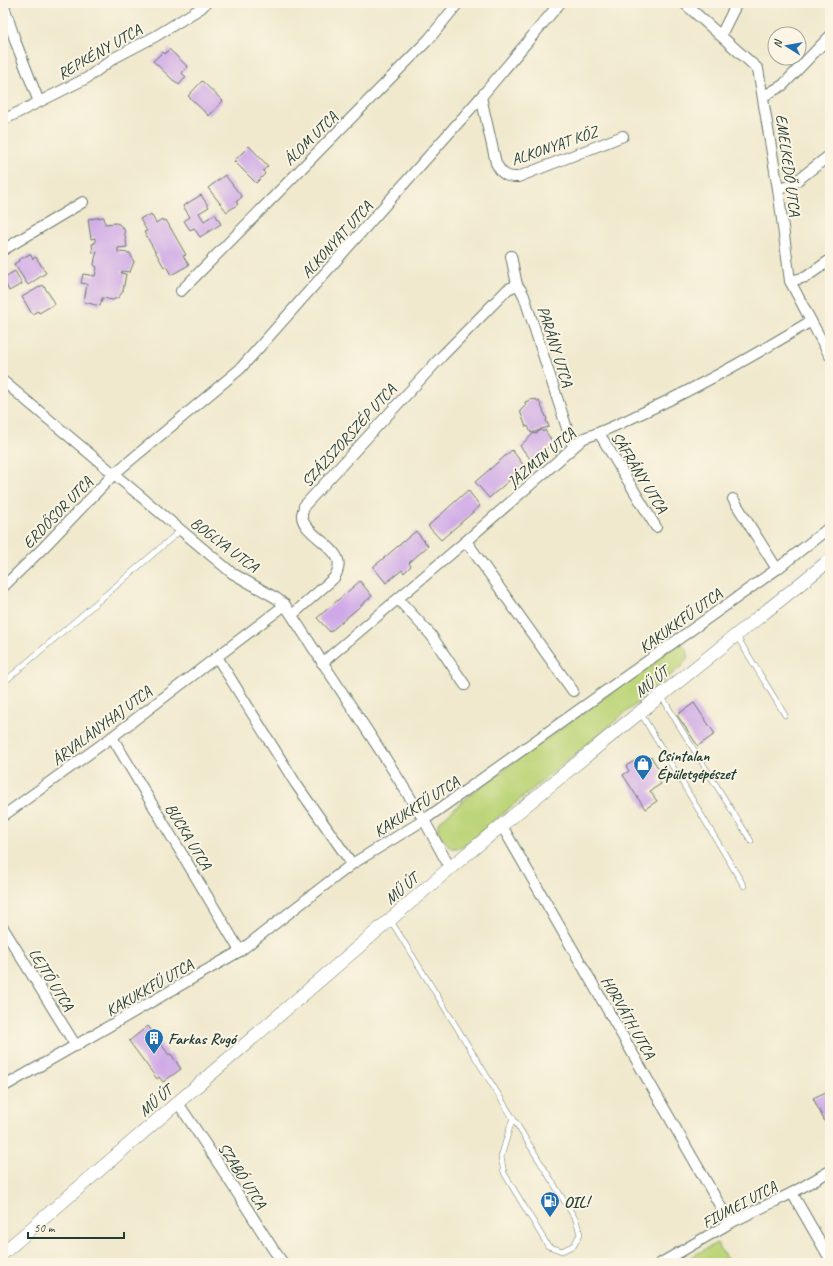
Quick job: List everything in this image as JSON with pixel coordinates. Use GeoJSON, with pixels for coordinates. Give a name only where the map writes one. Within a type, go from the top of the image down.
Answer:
{"type":"FeatureCollection","features":[{"type":"Feature","properties":{"kind":"street"},"geometry":{"type":"LineString","coordinates":[[3,3],[16,43],[39,102]]}},
{"type":"Feature","properties":{"kind":"street","name":"ÁLOM UTCA"},"geometry":{"type":"LineString","coordinates":[[181,291],[429,39],[458,3]]}},
{"type":"Feature","properties":{"kind":"street","name":"ALKONYAT UTCA"},"geometry":{"type":"LineString","coordinates":[[114,474],[240,369],[481,97],[560,3]]}},
{"type":"Feature","properties":{"kind":"street","name":"EMELKEDŐ UTCA"},"geometry":{"type":"LineString","coordinates":[[684,3],[722,35],[758,69],[764,96],[790,281],[830,356]]}},
{"type":"Feature","properties":{"kind":"street"},"geometry":{"type":"LineString","coordinates":[[722,35],[737,3]]}},
{"type":"Feature","properties":{"kind":"street","name":"REPKÉNY UTCA"},"geometry":{"type":"LineString","coordinates":[[3,120],[87,78],[114,58],[156,36],[201,5]]}},
{"type":"Feature","properties":{"kind":"street"},"geometry":{"type":"LineString","coordinates":[[764,96],[783,85],[830,36]]}},
{"type":"Feature","properties":{"kind":"street","name":"ALKONYAT KÖZ"},"geometry":{"type":"LineString","coordinates":[[481,97],[496,163],[500,171],[506,176],[518,177],[623,136]]}},
{"type":"Feature","properties":{"kind":"street"},"geometry":{"type":"LineString","coordinates":[[778,189],[790,186],[830,155]]}},
{"type":"Feature","properties":{"kind":"street"},"geometry":{"type":"LineString","coordinates":[[3,250],[83,202]]}},
{"type":"Feature","properties":{"kind":"street","name":"PARÁNY UTCA"},"geometry":{"type":"LineString","coordinates":[[511,256],[517,286],[524,296],[573,447]]}},
{"type":"Feature","properties":{"kind":"street"},"geometry":{"type":"LineString","coordinates":[[790,281],[806,277],[830,260]]}},
{"type":"Feature","properties":{"kind":"street","name":"SZÁZSZORSZÉP UTCA"},"geometry":{"type":"LineString","coordinates":[[292,614],[334,578],[338,571],[339,561],[334,553],[305,525],[302,516],[304,506],[442,356],[508,289],[513,286],[517,286]]}},
{"type":"Feature","properties":{"kind":"street","name":"JÁZMIN UTCA"},"geometry":{"type":"LineString","coordinates":[[322,663],[466,541],[584,438],[599,433],[679,396],[745,360],[811,321]]}},
{"type":"Feature","properties":{"kind":"street","name":"BOGLYA UTCA"},"geometry":{"type":"LineString","coordinates":[[3,380],[232,573],[276,598],[285,605],[391,767],[424,820],[450,868]]}},
{"type":"Feature","properties":{"kind":"street","name":"SÁFRÁNY UTCA"},"geometry":{"type":"LineString","coordinates":[[599,433],[656,527]]}},
{"type":"Feature","properties":{"kind":"street","name":"ERDŐSOR UTCA"},"geometry":{"type":"LineString","coordinates":[[3,586],[43,548],[114,474]]}},
{"type":"Feature","properties":{"kind":"street"},"geometry":{"type":"LineString","coordinates":[[733,498],[777,569]]}},
{"type":"Feature","properties":{"kind":"street","name":"KAKUKKFŰ UTCA"},"geometry":{"type":"LineString","coordinates":[[3,1087],[240,951],[352,864],[424,820],[777,569],[830,527]]}},
{"type":"Feature","properties":{"kind":"street"},"geometry":{"type":"LineString","coordinates":[[466,541],[573,691]]}},
{"type":"Feature","properties":{"kind":"street","name":"MŰ ÚT"},"geometry":{"type":"LineString","coordinates":[[3,1253],[450,868],[736,634],[830,560]]}},
{"type":"Feature","properties":{"kind":"street"},"geometry":{"type":"LineString","coordinates":[[398,599],[431,635],[464,685]]}},
{"type":"Feature","properties":{"kind":"street","name":"ÁRVALÁNYHAJ UTCA"},"geometry":{"type":"LineString","coordinates":[[3,816],[112,737],[285,605]]}},
{"type":"Feature","properties":{"kind":"street"},"geometry":{"type":"LineString","coordinates":[[217,657],[296,784],[352,864]]}},
{"type":"Feature","properties":{"kind":"street","name":"BUCKA UTCA"},"geometry":{"type":"LineString","coordinates":[[112,737],[240,951]]}},
{"type":"Feature","properties":{"kind":"street","name":"HORVÁTH UTCA"},"geometry":{"type":"LineString","coordinates":[[502,826],[730,1223]]}},
{"type":"Feature","properties":{"kind":"street","name":"LEJTŐ UTCA"},"geometry":{"type":"LineString","coordinates":[[3,928],[76,1046]]}},
{"type":"Feature","properties":{"kind":"street","name":"SZABÓ UTCA"},"geometry":{"type":"LineString","coordinates":[[178,1103],[220,1166],[272,1249],[283,1263]]}},
{"type":"Feature","properties":{"kind":"street","name":"FIUMEI UTCA"},"geometry":{"type":"LineString","coordinates":[[661,1263],[730,1223],[792,1193],[830,1172]]}},
{"type":"Feature","properties":{"kind":"street"},"geometry":{"type":"LineString","coordinates":[[792,1193],[830,1259]]}},
{"type":"Feature","properties":{"kind":"lane"},"geometry":{"type":"LineString","coordinates":[[3,683],[181,530]]}},
{"type":"Feature","properties":{"kind":"lane"},"geometry":{"type":"LineString","coordinates":[[736,634],[785,715]]}},
{"type":"Feature","properties":{"kind":"lane"},"geometry":{"type":"LineString","coordinates":[[661,695],[751,841]]}},
{"type":"Feature","properties":{"kind":"lane"},"geometry":{"type":"LineString","coordinates":[[640,712],[744,886]]}},
{"type":"Feature","properties":{"kind":"lane"},"geometry":{"type":"LineString","coordinates":[[390,920],[513,1117],[576,1220],[580,1234],[574,1245],[562,1251],[548,1246],[504,1173],[501,1157],[513,1117]]}},
{"type":"Feature","properties":{"kind":"green space"},"geometry":{"type":"Polygon","coordinates":[[[682,644],[687,649],[688,656],[682,666],[461,848],[451,848],[438,833],[438,823],[477,789],[675,646],[682,644]]]}},
{"type":"Feature","properties":{"kind":"green space"},"geometry":{"type":"Polygon","coordinates":[[[717,1243],[729,1263],[679,1263],[717,1243]]]}},
{"type":"Feature","properties":{"kind":"building"},"geometry":{"type":"Polygon","coordinates":[[[169,49],[188,67],[182,73],[186,77],[179,85],[153,61],[163,52],[165,54],[169,49]]]}},
{"type":"Feature","properties":{"kind":"building"},"geometry":{"type":"Polygon","coordinates":[[[202,81],[223,101],[209,116],[188,96],[202,81]]]}},
{"type":"Feature","properties":{"kind":"building"},"geometry":{"type":"Polygon","coordinates":[[[249,146],[268,166],[263,171],[265,174],[256,183],[234,161],[249,146]]]}},
{"type":"Feature","properties":{"kind":"building"},"geometry":{"type":"Polygon","coordinates":[[[225,175],[242,197],[236,202],[238,204],[227,212],[208,188],[225,175]]]}},
{"type":"Feature","properties":{"kind":"building"},"geometry":{"type":"Polygon","coordinates":[[[201,195],[209,207],[199,213],[204,221],[215,214],[221,224],[200,237],[194,228],[190,230],[184,221],[190,217],[183,206],[201,195]]]}},
{"type":"Feature","properties":{"kind":"building"},"geometry":{"type":"Polygon","coordinates":[[[151,214],[156,223],[162,219],[163,221],[166,220],[186,255],[183,256],[189,265],[171,275],[166,266],[164,267],[144,232],[147,231],[140,219],[151,214]]]}},
{"type":"Feature","properties":{"kind":"building"},"geometry":{"type":"Polygon","coordinates":[[[104,217],[105,224],[116,223],[124,229],[127,247],[118,248],[118,252],[130,253],[134,262],[130,272],[122,271],[121,273],[126,274],[123,291],[119,297],[113,300],[102,298],[100,306],[84,302],[87,284],[81,283],[83,274],[95,276],[97,267],[94,265],[97,252],[93,253],[92,244],[95,243],[95,238],[91,239],[88,219],[104,217]]]}},
{"type":"Feature","properties":{"kind":"building"},"geometry":{"type":"Polygon","coordinates":[[[30,254],[33,259],[36,257],[46,273],[28,285],[14,264],[19,261],[18,260],[30,254]]]}},
{"type":"Feature","properties":{"kind":"building"},"geometry":{"type":"Polygon","coordinates":[[[15,271],[22,284],[9,291],[3,278],[15,271]]]}},
{"type":"Feature","properties":{"kind":"building"},"geometry":{"type":"Polygon","coordinates":[[[43,285],[55,304],[39,313],[38,311],[32,314],[22,297],[43,285]]]}},
{"type":"Feature","properties":{"kind":"building"},"geometry":{"type":"Polygon","coordinates":[[[533,399],[539,401],[547,419],[546,420],[549,427],[541,429],[543,432],[545,430],[553,443],[532,461],[520,446],[534,433],[535,434],[541,430],[531,433],[528,426],[526,427],[520,411],[526,405],[525,402],[533,399]]]}},
{"type":"Feature","properties":{"kind":"building"},"geometry":{"type":"Polygon","coordinates":[[[512,450],[525,467],[489,498],[475,482],[512,450]]]}},
{"type":"Feature","properties":{"kind":"building"},"geometry":{"type":"Polygon","coordinates":[[[468,490],[480,506],[441,540],[428,526],[468,490]]]}},
{"type":"Feature","properties":{"kind":"building"},"geometry":{"type":"Polygon","coordinates":[[[416,531],[428,546],[409,563],[411,566],[404,573],[402,570],[386,583],[373,567],[416,531]]]}},
{"type":"Feature","properties":{"kind":"building"},"geometry":{"type":"Polygon","coordinates":[[[360,581],[372,596],[330,632],[317,618],[360,581]]]}},
{"type":"Feature","properties":{"kind":"building"},"geometry":{"type":"Polygon","coordinates":[[[694,703],[715,734],[698,746],[677,715],[694,703]]]}},
{"type":"Feature","properties":{"kind":"building","name":"Csintalan Épületgépészet"},"geometry":{"type":"Polygon","coordinates":[[[643,756],[646,761],[651,757],[663,775],[658,779],[661,784],[650,791],[657,801],[645,809],[623,775],[629,771],[626,766],[643,756]]]}},
{"type":"Feature","properties":{"kind":"building","name":"Farkas Rugó"},"geometry":{"type":"Polygon","coordinates":[[[148,1026],[181,1069],[163,1082],[159,1077],[157,1079],[129,1041],[148,1026]]]}},
{"type":"Feature","properties":{"kind":"building"},"geometry":{"type":"Polygon","coordinates":[[[830,1090],[830,1122],[826,1124],[813,1098],[830,1090]]]}},
{"type":"Feature","properties":{"kind":"place","name":"Csintalan Épületgépészet"},"geometry":{"type":"Point","coordinates":[643,781]}},
{"type":"Feature","properties":{"kind":"place","name":"Farkas Rugó"},"geometry":{"type":"Point","coordinates":[154,1055]}},
{"type":"Feature","properties":{"kind":"place","name":"OIL!"},"geometry":{"type":"Point","coordinates":[550,1218]}}]}
